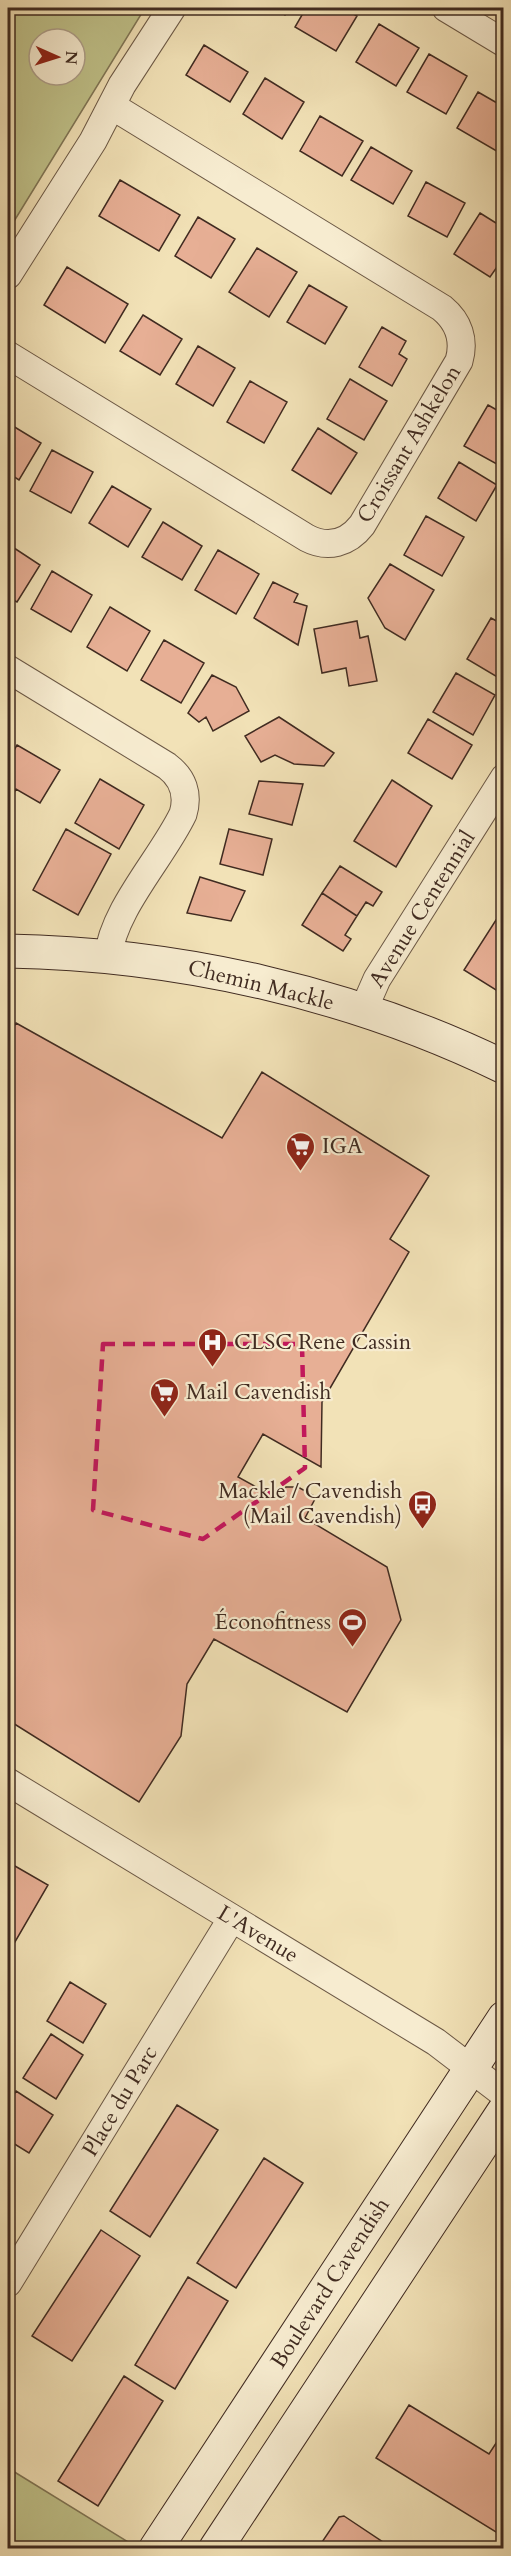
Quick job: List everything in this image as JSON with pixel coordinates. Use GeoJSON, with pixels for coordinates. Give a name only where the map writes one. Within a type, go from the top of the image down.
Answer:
{"type":"FeatureCollection","features":[{"type":"Feature","properties":{"kind":"main road","name":"Chemin Mackle"},"geometry":{"type":"LineString","coordinates":[[8,951],[167,963],[252,980],[363,1011],[435,1037],[504,1067]]}},
{"type":"Feature","properties":{"kind":"main road","name":"Boulevard Cavendish"},"geometry":{"type":"LineString","coordinates":[[156,2548],[504,2018]]}},
{"type":"Feature","properties":{"kind":"main road"},"geometry":{"type":"LineString","coordinates":[[216,2548],[504,2111]]}},
{"type":"Feature","properties":{"kind":"street"},"geometry":{"type":"LineString","coordinates":[[8,275],[93,141],[122,85],[172,8]]}},
{"type":"Feature","properties":{"kind":"street"},"geometry":{"type":"LineString","coordinates":[[447,8],[504,43]]}},
{"type":"Feature","properties":{"kind":"street","name":"Croissant Ashkelon"},"geometry":{"type":"LineString","coordinates":[[8,355],[307,538],[327,544],[347,539],[362,525],[459,362],[462,346],[460,332],[453,318],[441,308],[112,106]]}},
{"type":"Feature","properties":{"kind":"street"},"geometry":{"type":"LineString","coordinates":[[8,669],[166,766],[177,775],[184,788],[186,801],[183,814],[118,922],[109,945],[108,957]]}},
{"type":"Feature","properties":{"kind":"street","name":"Avenue Centennial"},"geometry":{"type":"LineString","coordinates":[[363,1011],[377,979],[504,778]]}},
{"type":"Feature","properties":{"kind":"street","name":"L'Avenue"},"geometry":{"type":"LineString","coordinates":[[8,1782],[436,2042],[504,2094]]}},
{"type":"Feature","properties":{"kind":"street","name":"Place du Parc"},"geometry":{"type":"LineString","coordinates":[[8,2283],[232,1918]]}},
{"type":"Feature","properties":{"kind":"highlighted area"},"geometry":{"type":"Polygon","coordinates":[[[103,1344],[302,1344],[305,1468],[203,1539],[93,1510],[103,1344]]]}},
{"type":"Feature","properties":{"kind":"green space"},"geometry":{"type":"Polygon","coordinates":[[[8,8],[145,8],[8,231],[8,8]]]}},
{"type":"Feature","properties":{"kind":"green space"},"geometry":{"type":"Polygon","coordinates":[[[8,2468],[133,2545],[130,2548],[8,2548],[8,2468]]]}},
{"type":"Feature","properties":{"kind":"building"},"geometry":{"type":"Polygon","coordinates":[[[273,8],[289,8],[285,15],[273,8]]]}},
{"type":"Feature","properties":{"kind":"building"},"geometry":{"type":"Polygon","coordinates":[[[306,8],[343,8],[357,16],[336,51],[295,27],[306,8]]]}},
{"type":"Feature","properties":{"kind":"building"},"geometry":{"type":"Polygon","coordinates":[[[379,24],[419,48],[396,86],[356,62],[379,24]]]}},
{"type":"Feature","properties":{"kind":"building"},"geometry":{"type":"Polygon","coordinates":[[[204,45],[248,72],[230,102],[186,75],[204,45]]]}},
{"type":"Feature","properties":{"kind":"building"},"geometry":{"type":"Polygon","coordinates":[[[429,54],[467,76],[446,114],[407,92],[429,54]]]}},
{"type":"Feature","properties":{"kind":"building"},"geometry":{"type":"Polygon","coordinates":[[[265,78],[304,102],[282,139],[243,114],[265,78]]]}},
{"type":"Feature","properties":{"kind":"building"},"geometry":{"type":"Polygon","coordinates":[[[478,92],[504,107],[504,147],[500,153],[457,128],[478,92]]]}},
{"type":"Feature","properties":{"kind":"building"},"geometry":{"type":"Polygon","coordinates":[[[320,116],[363,141],[342,176],[300,151],[320,116]]]}},
{"type":"Feature","properties":{"kind":"building"},"geometry":{"type":"Polygon","coordinates":[[[371,147],[412,171],[393,204],[351,180],[371,147]]]}},
{"type":"Feature","properties":{"kind":"building"},"geometry":{"type":"Polygon","coordinates":[[[120,180],[180,215],[159,251],[99,216],[120,180]]]}},
{"type":"Feature","properties":{"kind":"building"},"geometry":{"type":"Polygon","coordinates":[[[426,182],[465,203],[447,237],[408,216],[426,182]]]}},
{"type":"Feature","properties":{"kind":"building"},"geometry":{"type":"Polygon","coordinates":[[[480,213],[504,228],[504,257],[490,277],[454,254],[480,213]]]}},
{"type":"Feature","properties":{"kind":"building"},"geometry":{"type":"Polygon","coordinates":[[[198,217],[235,239],[211,278],[175,256],[198,217]]]}},
{"type":"Feature","properties":{"kind":"building"},"geometry":{"type":"Polygon","coordinates":[[[257,248],[297,272],[269,317],[229,292],[257,248]]]}},
{"type":"Feature","properties":{"kind":"building"},"geometry":{"type":"Polygon","coordinates":[[[67,267],[128,304],[105,343],[44,305],[67,267]]]}},
{"type":"Feature","properties":{"kind":"building"},"geometry":{"type":"Polygon","coordinates":[[[309,285],[347,307],[325,344],[287,322],[309,285]]]}},
{"type":"Feature","properties":{"kind":"building"},"geometry":{"type":"Polygon","coordinates":[[[143,315],[182,339],[160,375],[120,351],[143,315]]]}},
{"type":"Feature","properties":{"kind":"building"},"geometry":{"type":"Polygon","coordinates":[[[382,327],[406,341],[399,354],[407,359],[392,386],[359,367],[382,327]]]}},
{"type":"Feature","properties":{"kind":"building"},"geometry":{"type":"Polygon","coordinates":[[[198,346],[235,368],[213,406],[176,384],[198,346]]]}},
{"type":"Feature","properties":{"kind":"building"},"geometry":{"type":"Polygon","coordinates":[[[350,379],[387,401],[364,440],[327,419],[350,379]]]}},
{"type":"Feature","properties":{"kind":"building"},"geometry":{"type":"Polygon","coordinates":[[[250,381],[287,402],[264,443],[227,422],[250,381]]]}},
{"type":"Feature","properties":{"kind":"building"},"geometry":{"type":"Polygon","coordinates":[[[488,405],[504,414],[504,468],[464,446],[488,405]]]}},
{"type":"Feature","properties":{"kind":"building"},"geometry":{"type":"Polygon","coordinates":[[[8,423],[41,443],[19,480],[8,473],[8,423]]]}},
{"type":"Feature","properties":{"kind":"building"},"geometry":{"type":"Polygon","coordinates":[[[318,428],[357,453],[331,494],[292,470],[318,428]]]}},
{"type":"Feature","properties":{"kind":"building"},"geometry":{"type":"Polygon","coordinates":[[[52,450],[93,472],[71,513],[30,491],[52,450]]]}},
{"type":"Feature","properties":{"kind":"building"},"geometry":{"type":"Polygon","coordinates":[[[459,462],[497,485],[476,521],[438,498],[459,462]]]}},
{"type":"Feature","properties":{"kind":"building"},"geometry":{"type":"Polygon","coordinates":[[[112,486],[151,509],[128,547],[89,523],[112,486]]]}},
{"type":"Feature","properties":{"kind":"building"},"geometry":{"type":"Polygon","coordinates":[[[426,516],[464,537],[442,576],[404,555],[426,516]]]}},
{"type":"Feature","properties":{"kind":"building"},"geometry":{"type":"Polygon","coordinates":[[[163,522],[202,546],[182,580],[142,557],[163,522]]]}},
{"type":"Feature","properties":{"kind":"building"},"geometry":{"type":"Polygon","coordinates":[[[8,544],[40,565],[17,602],[8,597],[8,544]]]}},
{"type":"Feature","properties":{"kind":"building"},"geometry":{"type":"Polygon","coordinates":[[[218,550],[259,574],[236,614],[195,590],[218,550]]]}},
{"type":"Feature","properties":{"kind":"building"},"geometry":{"type":"Polygon","coordinates":[[[390,564],[434,590],[405,640],[385,628],[368,598],[390,564]]]}},
{"type":"Feature","properties":{"kind":"building"},"geometry":{"type":"Polygon","coordinates":[[[52,571],[92,595],[71,632],[31,609],[52,571]]]}},
{"type":"Feature","properties":{"kind":"building"},"geometry":{"type":"Polygon","coordinates":[[[273,582],[298,594],[294,602],[307,606],[298,645],[254,618],[273,582]]]}},
{"type":"Feature","properties":{"kind":"building"},"geometry":{"type":"Polygon","coordinates":[[[110,607],[150,631],[127,671],[87,647],[110,607]]]}},
{"type":"Feature","properties":{"kind":"building"},"geometry":{"type":"Polygon","coordinates":[[[491,618],[504,625],[504,681],[467,659],[491,618]]]}},
{"type":"Feature","properties":{"kind":"building"},"geometry":{"type":"Polygon","coordinates":[[[357,621],[360,638],[368,636],[377,681],[349,686],[346,668],[322,673],[314,629],[357,621]]]}},
{"type":"Feature","properties":{"kind":"building"},"geometry":{"type":"Polygon","coordinates":[[[164,640],[204,663],[181,703],[141,680],[164,640]]]}},
{"type":"Feature","properties":{"kind":"building"},"geometry":{"type":"Polygon","coordinates":[[[456,673],[495,695],[473,735],[433,712],[456,673]]]}},
{"type":"Feature","properties":{"kind":"building"},"geometry":{"type":"Polygon","coordinates":[[[212,675],[236,687],[249,711],[213,731],[206,717],[199,722],[188,713],[212,675]]]}},
{"type":"Feature","properties":{"kind":"building"},"geometry":{"type":"Polygon","coordinates":[[[279,717],[334,753],[324,766],[294,764],[275,755],[261,762],[245,736],[279,717]]]}},
{"type":"Feature","properties":{"kind":"building"},"geometry":{"type":"Polygon","coordinates":[[[428,719],[472,745],[452,779],[408,753],[428,719]]]}},
{"type":"Feature","properties":{"kind":"building"},"geometry":{"type":"Polygon","coordinates":[[[17,745],[60,770],[40,803],[16,789],[14,793],[8,789],[8,762],[17,745]]]}},
{"type":"Feature","properties":{"kind":"building"},"geometry":{"type":"Polygon","coordinates":[[[100,779],[144,805],[119,849],[75,823],[100,779]]]}},
{"type":"Feature","properties":{"kind":"building"},"geometry":{"type":"Polygon","coordinates":[[[392,780],[432,806],[396,867],[354,841],[392,780]]]}},
{"type":"Feature","properties":{"kind":"building"},"geometry":{"type":"Polygon","coordinates":[[[259,781],[303,784],[292,825],[249,814],[259,781]]]}},
{"type":"Feature","properties":{"kind":"building"},"geometry":{"type":"Polygon","coordinates":[[[66,829],[111,854],[78,915],[33,890],[66,829]]]}},
{"type":"Feature","properties":{"kind":"building"},"geometry":{"type":"Polygon","coordinates":[[[229,829],[272,839],[263,875],[220,864],[229,829]]]}},
{"type":"Feature","properties":{"kind":"building"},"geometry":{"type":"Polygon","coordinates":[[[340,866],[382,892],[373,906],[366,902],[357,916],[322,893],[340,866]]]}},
{"type":"Feature","properties":{"kind":"building"},"geometry":{"type":"Polygon","coordinates":[[[200,877],[245,891],[231,921],[187,913],[200,877]]]}},
{"type":"Feature","properties":{"kind":"building"},"geometry":{"type":"Polygon","coordinates":[[[322,893],[357,916],[345,935],[351,939],[343,951],[302,925],[322,893]]]}},
{"type":"Feature","properties":{"kind":"building"},"geometry":{"type":"Polygon","coordinates":[[[496,920],[504,924],[504,995],[464,970],[496,920]]]}},
{"type":"Feature","properties":{"kind":"building","name":"Mail Cavendish"},"geometry":{"type":"Polygon","coordinates":[[[16,1023],[222,1138],[262,1072],[429,1176],[390,1239],[409,1252],[322,1402],[321,1467],[263,1434],[238,1477],[276,1498],[286,1487],[298,1487],[316,1497],[305,1518],[387,1567],[401,1620],[347,1712],[214,1639],[187,1684],[181,1736],[139,1802],[8,1720],[8,1037],[16,1023]]]}},
{"type":"Feature","properties":{"kind":"building"},"geometry":{"type":"Polygon","coordinates":[[[8,1862],[48,1885],[8,1954],[8,1862]]]}},
{"type":"Feature","properties":{"kind":"building"},"geometry":{"type":"Polygon","coordinates":[[[70,1982],[106,2004],[83,2043],[47,2021],[70,1982]]]}},
{"type":"Feature","properties":{"kind":"building"},"geometry":{"type":"Polygon","coordinates":[[[51,2034],[83,2055],[56,2099],[23,2078],[51,2034]]]}},
{"type":"Feature","properties":{"kind":"building"},"geometry":{"type":"Polygon","coordinates":[[[16,2091],[53,2115],[29,2153],[8,2140],[8,2104],[16,2091]]]}},
{"type":"Feature","properties":{"kind":"building"},"geometry":{"type":"Polygon","coordinates":[[[177,2105],[218,2130],[150,2237],[110,2211],[177,2105]]]}},
{"type":"Feature","properties":{"kind":"building"},"geometry":{"type":"Polygon","coordinates":[[[264,2158],[303,2183],[236,2288],[197,2263],[264,2158]]]}},
{"type":"Feature","properties":{"kind":"building"},"geometry":{"type":"Polygon","coordinates":[[[101,2230],[140,2256],[72,2361],[32,2336],[101,2230]]]}},
{"type":"Feature","properties":{"kind":"building"},"geometry":{"type":"Polygon","coordinates":[[[188,2277],[228,2301],[175,2389],[135,2365],[188,2277]]]}},
{"type":"Feature","properties":{"kind":"building"},"geometry":{"type":"Polygon","coordinates":[[[124,2376],[163,2401],[98,2506],[58,2481],[124,2376]]]}},
{"type":"Feature","properties":{"kind":"building"},"geometry":{"type":"Polygon","coordinates":[[[409,2405],[489,2454],[504,2431],[504,2537],[376,2458],[409,2405]]]}},
{"type":"Feature","properties":{"kind":"building"},"geometry":{"type":"Polygon","coordinates":[[[344,2516],[392,2548],[318,2548],[339,2517],[344,2516]]]}},
{"type":"Feature","properties":{"kind":"place","name":"IGA"},"geometry":{"type":"Point","coordinates":[301,1172]}},
{"type":"Feature","properties":{"kind":"place","name":"CLSC Rene Cassin"},"geometry":{"type":"Point","coordinates":[213,1368]}},
{"type":"Feature","properties":{"kind":"place","name":"Mail Cavendish"},"geometry":{"type":"Point","coordinates":[165,1418]}},
{"type":"Feature","properties":{"kind":"place","name":"Mackle / Cavendish (Mail Cavendish)"},"geometry":{"type":"Point","coordinates":[423,1530]}},
{"type":"Feature","properties":{"kind":"place","name":"Éconofitness"},"geometry":{"type":"Point","coordinates":[352,1648]}}]}
